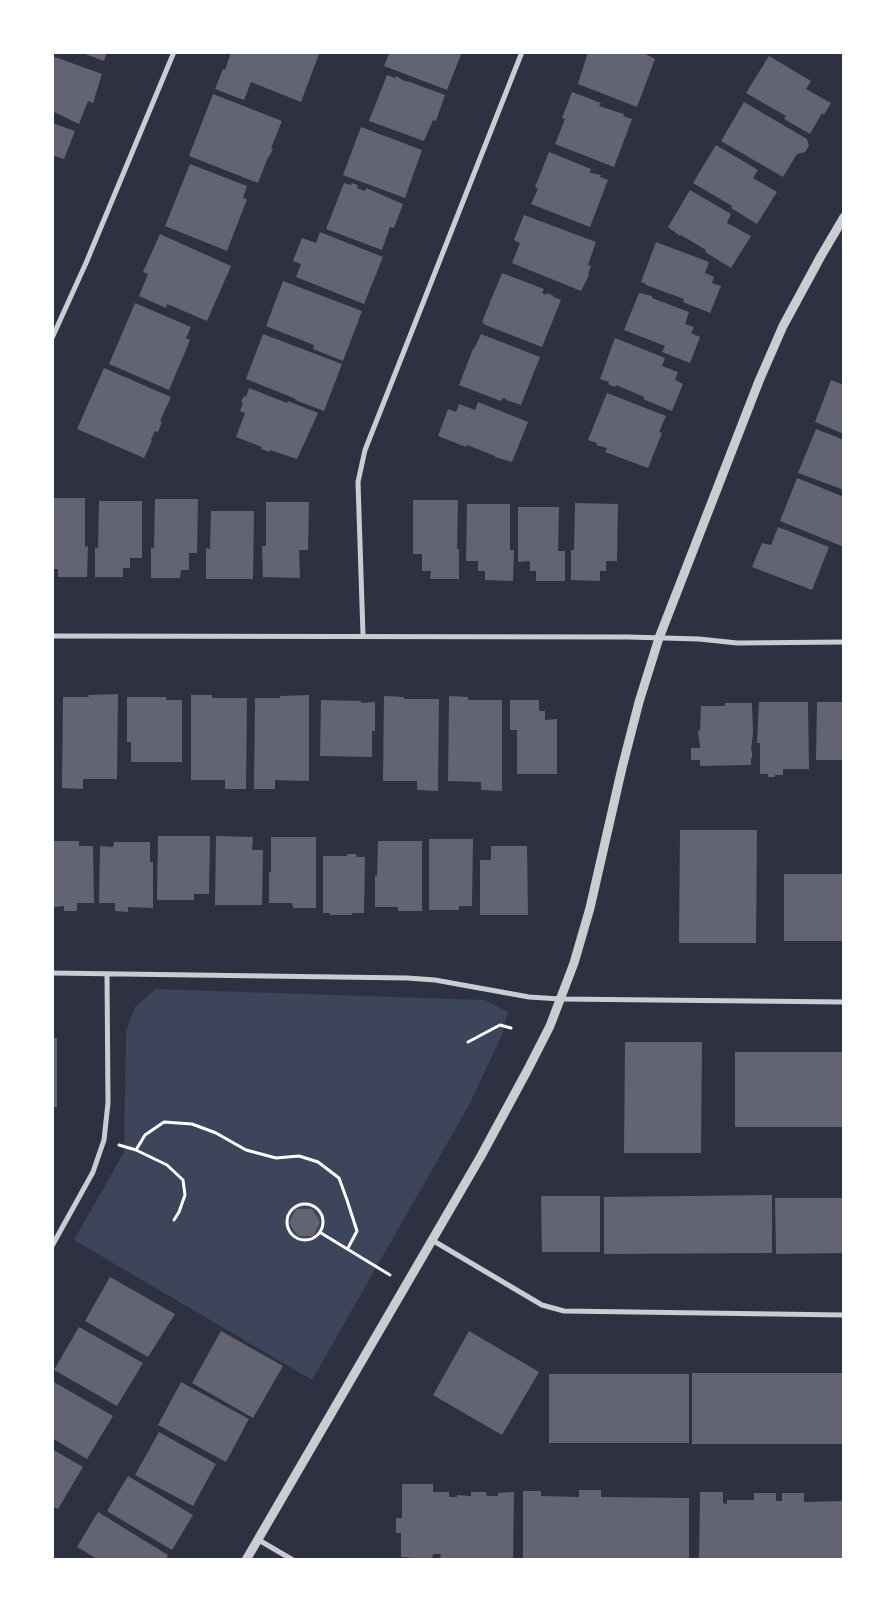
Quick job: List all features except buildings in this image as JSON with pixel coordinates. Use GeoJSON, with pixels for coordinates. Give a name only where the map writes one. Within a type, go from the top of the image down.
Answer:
{"type":"FeatureCollection","features":[{"type":"Feature","properties":{"kind":"street"},"geometry":{"type":"LineString","coordinates":[[52,338],[86,263],[174,52]]}},
{"type":"Feature","properties":{"kind":"street"},"geometry":{"type":"LineString","coordinates":[[363,635],[358,482],[365,450],[522,52]]}},
{"type":"Feature","properties":{"kind":"street"},"geometry":{"type":"LineString","coordinates":[[246,1560],[480,1156],[550,1026],[574,963],[587,918],[639,702],[660,638],[756,390],[783,326],[820,256],[844,217]]}},
{"type":"Feature","properties":{"kind":"street"},"geometry":{"type":"LineString","coordinates":[[52,636],[363,635],[660,638],[699,639],[737,643],[844,642]]}},
{"type":"Feature","properties":{"kind":"street"},"geometry":{"type":"LineString","coordinates":[[52,973],[407,978],[435,980],[529,997],[560,999],[844,1002]]}},
{"type":"Feature","properties":{"kind":"street"},"geometry":{"type":"LineString","coordinates":[[52,1246],[94,1172],[104,1140],[108,1103],[107,974]]}},
{"type":"Feature","properties":{"kind":"street"},"geometry":{"type":"LineString","coordinates":[[432,1240],[542,1305],[564,1311],[844,1315]]}},
{"type":"Feature","properties":{"kind":"street"},"geometry":{"type":"LineString","coordinates":[[257,1539],[293,1560]]}},
{"type":"Feature","properties":{"kind":"path"},"geometry":{"type":"LineString","coordinates":[[468,1042],[500,1026],[511,1028]]}},
{"type":"Feature","properties":{"kind":"path"},"geometry":{"type":"LineString","coordinates":[[136,1150],[145,1135],[164,1122],[192,1124],[216,1133],[246,1150],[276,1158],[299,1156],[318,1162],[339,1178],[347,1200],[357,1231],[348,1248]]}},
{"type":"Feature","properties":{"kind":"path"},"geometry":{"type":"LineString","coordinates":[[104,1140],[136,1150],[167,1165],[183,1180],[185,1195],[180,1212],[174,1220]]}},
{"type":"Feature","properties":{"kind":"path"},"geometry":{"type":"LineString","coordinates":[[304,1204],[312,1205],[319,1209],[323,1216],[323,1225],[320,1233],[315,1238],[306,1241],[292,1235],[288,1228],[287,1219],[290,1212],[296,1206],[304,1204]]}},
{"type":"Feature","properties":{"kind":"path"},"geometry":{"type":"LineString","coordinates":[[320,1233],[406,1283]]}},
{"type":"Feature","properties":{"kind":"shaded area"},"geometry":{"type":"Polygon","coordinates":[[[156,989],[485,1000],[508,1012],[502,1035],[469,1105],[312,1380],[74,1240],[124,1152],[126,1031],[135,1007],[156,989]]]}}]}
